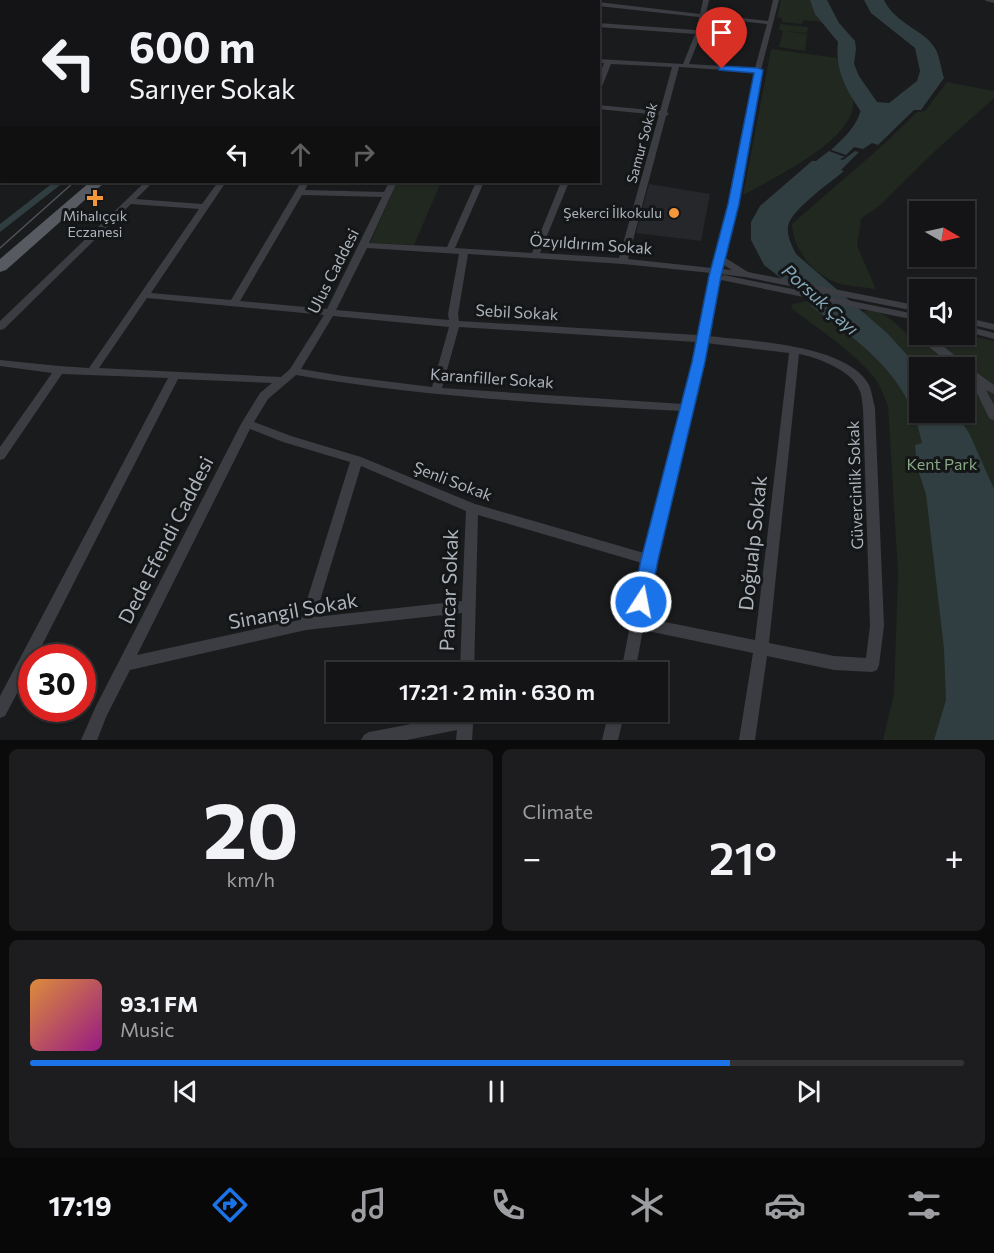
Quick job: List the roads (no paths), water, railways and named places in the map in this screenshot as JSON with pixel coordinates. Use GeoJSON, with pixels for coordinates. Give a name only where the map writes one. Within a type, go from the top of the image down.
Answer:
{"type":"FeatureCollection","features":[{"type":"Feature","properties":{"kind":"main road"},"geometry":{"type":"LineString","coordinates":[[0,254],[81,183]]}},
{"type":"Feature","properties":{"kind":"main road"},"geometry":{"type":"LineString","coordinates":[[0,267],[97,183]]}},
{"type":"Feature","properties":{"kind":"street"},"geometry":{"type":"LineString","coordinates":[[686,67],[699,32],[706,0]]}},
{"type":"Feature","properties":{"kind":"street"},"geometry":{"type":"LineString","coordinates":[[629,662],[649,560],[688,408],[704,339],[715,274],[734,204],[758,70],[776,0]]}},
{"type":"Feature","properties":{"kind":"street"},"geometry":{"type":"LineString","coordinates":[[988,0],[994,1]]}},
{"type":"Feature","properties":{"kind":"street"},"geometry":{"type":"LineString","coordinates":[[600,4],[771,23]]}},
{"type":"Feature","properties":{"kind":"street"},"geometry":{"type":"LineString","coordinates":[[600,25],[699,32]]}},
{"type":"Feature","properties":{"kind":"street"},"geometry":{"type":"LineString","coordinates":[[600,62],[758,70]]}},
{"type":"Feature","properties":{"kind":"street"},"geometry":{"type":"LineString","coordinates":[[600,84],[608,62]]}},
{"type":"Feature","properties":{"kind":"street","name":"Samur Sokak"},"geometry":{"type":"LineString","coordinates":[[623,261],[676,66]]}},
{"type":"Feature","properties":{"kind":"street"},"geometry":{"type":"LineString","coordinates":[[600,107],[664,114]]}},
{"type":"Feature","properties":{"kind":"street"},"geometry":{"type":"LineString","coordinates":[[0,327],[148,183]]}},
{"type":"Feature","properties":{"kind":"street"},"geometry":{"type":"LineString","coordinates":[[92,371],[146,296],[221,183]]}},
{"type":"Feature","properties":{"kind":"street"},"geometry":{"type":"LineString","coordinates":[[235,302],[304,183]]}},
{"type":"Feature","properties":{"kind":"street","name":"Ulus Caddesi"},"geometry":{"type":"LineString","coordinates":[[294,371],[330,313],[392,183]]}},
{"type":"Feature","properties":{"kind":"street"},"geometry":{"type":"LineString","coordinates":[[450,250],[480,183]]}},
{"type":"Feature","properties":{"kind":"street"},"geometry":{"type":"LineString","coordinates":[[535,255],[565,183]]}},
{"type":"Feature","properties":{"kind":"street"},"geometry":{"type":"LineString","coordinates":[[299,192],[386,195]]}},
{"type":"Feature","properties":{"kind":"street"},"geometry":{"type":"LineString","coordinates":[[129,201],[205,207]]}},
{"type":"Feature","properties":{"kind":"street","name":"Özyıldırım Sokak"},"geometry":{"type":"LineString","coordinates":[[364,245],[623,261],[715,274]]}},
{"type":"Feature","properties":{"kind":"street"},"geometry":{"type":"LineString","coordinates":[[436,391],[455,324],[453,314],[464,251]]}},
{"type":"Feature","properties":{"kind":"street"},"geometry":{"type":"LineString","coordinates":[[719,258],[745,274]]}},
{"type":"Feature","properties":{"kind":"street"},"geometry":{"type":"LineString","coordinates":[[715,274],[745,274],[845,294],[909,314]]}},
{"type":"Feature","properties":{"kind":"street"},"geometry":{"type":"LineString","coordinates":[[715,274],[909,315]]}},
{"type":"Feature","properties":{"kind":"street","name":"Sebil Sokak"},"geometry":{"type":"LineString","coordinates":[[146,296],[235,302],[455,324],[704,339],[794,350]]}},
{"type":"Feature","properties":{"kind":"street"},"geometry":{"type":"LineString","coordinates":[[975,323],[994,327]]}},
{"type":"Feature","properties":{"kind":"street"},"geometry":{"type":"LineString","coordinates":[[975,331],[994,336]]}},
{"type":"Feature","properties":{"kind":"street"},"geometry":{"type":"LineString","coordinates":[[933,345],[950,357]]}},
{"type":"Feature","properties":{"kind":"street","name":"Doğualp Sokak"},"geometry":{"type":"LineString","coordinates":[[747,740],[761,647],[794,350]]}},
{"type":"Feature","properties":{"kind":"street","name":"Güvercinlik Sokak"},"geometry":{"type":"LineString","coordinates":[[761,647],[834,663],[872,665],[877,626],[869,408],[864,386],[848,369],[811,353],[794,350]]}},
{"type":"Feature","properties":{"kind":"street"},"geometry":{"type":"LineString","coordinates":[[0,363],[59,370],[174,377],[280,380]]}},
{"type":"Feature","properties":{"kind":"street"},"geometry":{"type":"LineString","coordinates":[[0,456],[59,370]]}},
{"type":"Feature","properties":{"kind":"street","name":"Dede Efendi Caddesi"},"geometry":{"type":"LineString","coordinates":[[89,740],[101,711],[247,424],[264,396],[280,380],[294,371]]}},
{"type":"Feature","properties":{"kind":"street","name":"Karanfiller Sokak"},"geometry":{"type":"LineString","coordinates":[[294,371],[352,382],[436,391],[688,408]]}},
{"type":"Feature","properties":{"kind":"street"},"geometry":{"type":"LineString","coordinates":[[975,376],[994,390]]}},
{"type":"Feature","properties":{"kind":"street"},"geometry":{"type":"LineString","coordinates":[[0,711],[174,377]]}},
{"type":"Feature","properties":{"kind":"street"},"geometry":{"type":"LineString","coordinates":[[975,384],[994,416]]}},
{"type":"Feature","properties":{"kind":"street","name":"Şenli Sokak"},"geometry":{"type":"LineString","coordinates":[[247,424],[287,439],[357,459],[472,508],[649,560]]}},
{"type":"Feature","properties":{"kind":"street"},"geometry":{"type":"LineString","coordinates":[[306,624],[357,459]]}},
{"type":"Feature","properties":{"kind":"street","name":"Pancar Sokak"},"geometry":{"type":"LineString","coordinates":[[467,662],[472,508]]}},
{"type":"Feature","properties":{"kind":"street","name":"Sinangil Sokak"},"geometry":{"type":"LineString","coordinates":[[125,664],[306,624],[470,606]]}},
{"type":"Feature","properties":{"kind":"street"},"geometry":{"type":"LineString","coordinates":[[637,623],[761,647]]}},
{"type":"Feature","properties":{"kind":"street"},"geometry":{"type":"LineString","coordinates":[[369,740],[441,722]]}},
{"type":"Feature","properties":{"kind":"street"},"geometry":{"type":"LineString","coordinates":[[464,740],[465,722]]}},
{"type":"Feature","properties":{"kind":"street"},"geometry":{"type":"LineString","coordinates":[[610,740],[614,722]]}},
{"type":"Feature","properties":{"kind":"water"},"geometry":{"type":"Polygon","coordinates":[[[819,0],[827,0],[839,23],[855,41],[854,64],[859,76],[877,102],[889,103],[917,81],[920,71],[915,48],[871,13],[864,0],[884,0],[896,16],[925,37],[937,53],[944,78],[921,110],[914,110],[878,145],[872,143],[863,149],[854,147],[846,155],[831,150],[852,129],[862,103],[860,94],[846,70],[845,38],[830,22],[819,0]]]}},
{"type":"Feature","properties":{"kind":"water"},"geometry":{"type":"Polygon","coordinates":[[[829,151],[845,157],[840,159],[843,160],[855,151],[859,152],[841,170],[844,171],[795,213],[788,227],[789,238],[796,254],[887,333],[909,357],[909,404],[895,380],[866,349],[811,306],[813,303],[764,265],[751,240],[751,222],[760,206],[812,161],[816,161],[829,151]]]}},
{"type":"Feature","properties":{"kind":"water"},"geometry":{"type":"Polygon","coordinates":[[[917,423],[962,423],[994,489],[994,740],[934,740],[946,700],[944,649],[926,494],[917,467],[915,445],[922,443],[917,423]]]}},
{"type":"Feature","properties":{"kind":"waterway","name":"Porsuk Çayı"},"geometry":{"type":"LineString","coordinates":[[816,0],[821,14],[844,42],[842,60],[847,76],[874,120]]}},
{"type":"Feature","properties":{"kind":"waterway"},"geometry":{"type":"LineString","coordinates":[[0,229],[58,183]]}},
{"type":"Feature","properties":{"kind":"tram line"},"geometry":{"type":"LineString","coordinates":[[0,248],[73,183]]}},
{"type":"Feature","properties":{"kind":"place","name":"Mihalıççık Eczanesi"},"geometry":{"type":"Point","coordinates":[95,198]}},
{"type":"Feature","properties":{"kind":"place","name":"Şekerci İlkokulu"},"geometry":{"type":"Point","coordinates":[674,213]}},
{"type":"Feature","properties":{"kind":"park label","name":"Kent Park"},"geometry":{"type":"Point","coordinates":[942,464]}}]}
